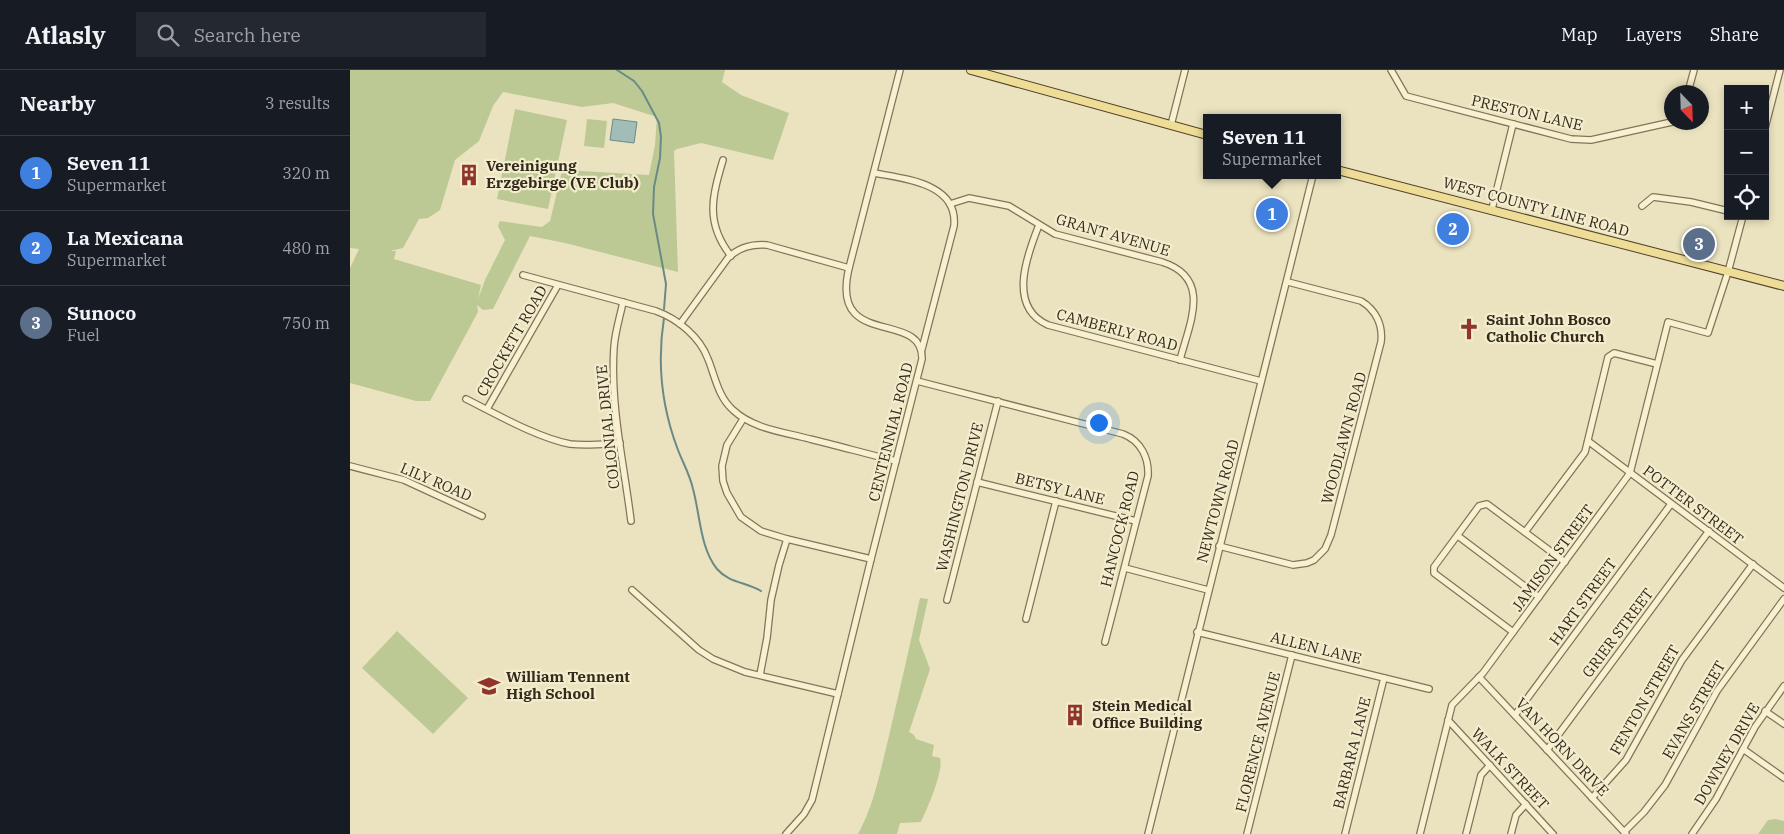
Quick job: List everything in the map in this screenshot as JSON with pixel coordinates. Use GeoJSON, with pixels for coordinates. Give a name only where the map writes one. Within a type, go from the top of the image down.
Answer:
{"type":"FeatureCollection","features":[{"type":"Feature","properties":{"kind":"main road"},"geometry":{"type":"LineString","coordinates":[[971,70],[1203,134]]}},
{"type":"Feature","properties":{"kind":"main road","name":"WEST COUNTY LINE ROAD"},"geometry":{"type":"LineString","coordinates":[[1341,171],[1784,286]]}},
{"type":"Feature","properties":{"kind":"street","name":"CENTENNIAL ROAD"},"geometry":{"type":"LineString","coordinates":[[786,834],[804,814],[812,800],[870,559],[922,359],[920,343],[913,336],[872,325],[859,317],[854,312],[847,298],[846,291],[850,268],[900,70]]}},
{"type":"Feature","properties":{"kind":"street"},"geometry":{"type":"LineString","coordinates":[[1171,125],[1185,70]]}},
{"type":"Feature","properties":{"kind":"street","name":"PRESTON LANE"},"geometry":{"type":"LineString","coordinates":[[1391,70],[1406,96],[1571,139],[1600,138],[1664,124]]}},
{"type":"Feature","properties":{"kind":"street"},"geometry":{"type":"LineString","coordinates":[[1690,85],[1694,70]]}},
{"type":"Feature","properties":{"kind":"street"},"geometry":{"type":"LineString","coordinates":[[1769,113],[1780,70]]}},
{"type":"Feature","properties":{"kind":"street"},"geometry":{"type":"LineString","coordinates":[[1492,209],[1513,124]]}},
{"type":"Feature","properties":{"kind":"street"},"geometry":{"type":"LineString","coordinates":[[723,160],[714,191],[712,209],[718,236],[731,256]]}},
{"type":"Feature","properties":{"kind":"street"},"geometry":{"type":"LineString","coordinates":[[874,173],[934,188],[946,198],[954,214],[954,226],[922,349]]}},
{"type":"Feature","properties":{"kind":"street","name":"NEWTOWN ROAD"},"geometry":{"type":"LineString","coordinates":[[1148,834],[1197,632],[1288,282],[1312,179]]}},
{"type":"Feature","properties":{"kind":"street"},"geometry":{"type":"LineString","coordinates":[[1642,206],[1653,197],[1690,202],[1724,210]]}},
{"type":"Feature","properties":{"kind":"street","name":"GRANT AVENUE"},"geometry":{"type":"LineString","coordinates":[[950,204],[969,198],[1014,208],[1055,234],[1170,264],[1182,272],[1191,282],[1195,301],[1180,360]]}},
{"type":"Feature","properties":{"kind":"street"},"geometry":{"type":"LineString","coordinates":[[1728,272],[1742,220]]}},
{"type":"Feature","properties":{"kind":"street","name":"CAMBERLY ROAD"},"geometry":{"type":"LineString","coordinates":[[1039,225],[1022,290],[1026,304],[1038,319],[1048,325],[1261,381]]}},
{"type":"Feature","properties":{"kind":"street"},"geometry":{"type":"LineString","coordinates":[[680,324],[731,256],[745,247],[768,246],[850,268]]}},
{"type":"Feature","properties":{"kind":"street","name":"JAMISON STREET"},"geometry":{"type":"LineString","coordinates":[[1420,834],[1452,705],[1479,677],[1630,473],[1668,322],[1708,333],[1728,272]]}},
{"type":"Feature","properties":{"kind":"street"},"geometry":{"type":"LineString","coordinates":[[523,275],[662,313],[680,324],[705,351],[721,394],[732,410],[743,418],[767,428],[896,461]]}},
{"type":"Feature","properties":{"kind":"street","name":"WOODLAWN ROAD"},"geometry":{"type":"LineString","coordinates":[[1219,546],[1293,565],[1300,565],[1314,560],[1328,544],[1347,474],[1381,342],[1381,327],[1371,309],[1361,301],[1288,282]]}},
{"type":"Feature","properties":{"kind":"street","name":"CROCKETT ROAD"},"geometry":{"type":"LineString","coordinates":[[487,409],[558,284]]}},
{"type":"Feature","properties":{"kind":"street","name":"COLONIAL DRIVE"},"geometry":{"type":"LineString","coordinates":[[623,302],[615,337],[613,370],[620,443],[631,521]]}},
{"type":"Feature","properties":{"kind":"street"},"geometry":{"type":"LineString","coordinates":[[1525,532],[1581,457],[1588,441],[1607,359],[1614,353],[1657,364]]}},
{"type":"Feature","properties":{"kind":"street","name":"HANCOCK ROAD"},"geometry":{"type":"LineString","coordinates":[[917,381],[1123,434],[1133,439],[1144,453],[1148,469],[1125,568],[1105,642]]}},
{"type":"Feature","properties":{"kind":"street"},"geometry":{"type":"LineString","coordinates":[[466,399],[548,438],[587,445],[620,443]]}},
{"type":"Feature","properties":{"kind":"street","name":"WASHINGTON DRIVE"},"geometry":{"type":"LineString","coordinates":[[947,600],[998,401]]}},
{"type":"Feature","properties":{"kind":"street"},"geometry":{"type":"LineString","coordinates":[[743,418],[727,445],[722,472],[727,493],[736,510],[746,521],[761,531],[870,559]]}},
{"type":"Feature","properties":{"kind":"street","name":"POTTER STREET"},"geometry":{"type":"LineString","coordinates":[[1588,441],[1784,588]]}},
{"type":"Feature","properties":{"kind":"street","name":"LILY ROAD"},"geometry":{"type":"LineString","coordinates":[[350,466],[404,480],[482,516]]}},
{"type":"Feature","properties":{"kind":"street","name":"BETSY LANE"},"geometry":{"type":"LineString","coordinates":[[977,482],[1136,521]]}},
{"type":"Feature","properties":{"kind":"street"},"geometry":{"type":"LineString","coordinates":[[1026,619],[1056,501]]}},
{"type":"Feature","properties":{"kind":"street"},"geometry":{"type":"LineString","coordinates":[[1513,632],[1436,575],[1434,570],[1434,567],[1479,506],[1485,504],[1491,507],[1565,562]]}},
{"type":"Feature","properties":{"kind":"street","name":"HART STREET"},"geometry":{"type":"LineString","coordinates":[[1515,715],[1672,504]]}},
{"type":"Feature","properties":{"kind":"street","name":"GRIER STREET"},"geometry":{"type":"LineString","coordinates":[[1547,750],[1709,531]]}},
{"type":"Feature","properties":{"kind":"street"},"geometry":{"type":"LineString","coordinates":[[1458,536],[1539,598]]}},
{"type":"Feature","properties":{"kind":"street"},"geometry":{"type":"LineString","coordinates":[[760,675],[767,638],[771,600],[778,565],[787,539]]}},
{"type":"Feature","properties":{"kind":"street","name":"FENTON STREET"},"geometry":{"type":"LineString","coordinates":[[1592,798],[1626,760],[1682,660],[1752,564]]}},
{"type":"Feature","properties":{"kind":"street"},"geometry":{"type":"LineString","coordinates":[[1125,568],[1208,590]]}},
{"type":"Feature","properties":{"kind":"street"},"geometry":{"type":"LineString","coordinates":[[632,590],[708,657],[729,666],[760,675],[838,694]]}},
{"type":"Feature","properties":{"kind":"street","name":"EVANS STREET"},"geometry":{"type":"LineString","coordinates":[[1625,833],[1665,785],[1717,691],[1784,599]]}},
{"type":"Feature","properties":{"kind":"street","name":"ALLEN LANE"},"geometry":{"type":"LineString","coordinates":[[1197,632],[1429,689]]}},
{"type":"Feature","properties":{"kind":"street","name":"FLORENCE AVENUE"},"geometry":{"type":"LineString","coordinates":[[1248,834],[1292,655]]}},
{"type":"Feature","properties":{"kind":"street","name":"VAN HORN DRIVE"},"geometry":{"type":"LineString","coordinates":[[1479,677],[1625,833]]}},
{"type":"Feature","properties":{"kind":"street","name":"BARBARA LANE"},"geometry":{"type":"LineString","coordinates":[[1345,834],[1384,678]]}},
{"type":"Feature","properties":{"kind":"street","name":"DOWNEY DRIVE"},"geometry":{"type":"LineString","coordinates":[[1692,834],[1716,800],[1765,711],[1784,686]]}},
{"type":"Feature","properties":{"kind":"street"},"geometry":{"type":"LineString","coordinates":[[1765,711],[1784,724]]}},
{"type":"Feature","properties":{"kind":"street","name":"WALK STREET"},"geometry":{"type":"LineString","coordinates":[[1448,720],[1554,834]]}},
{"type":"Feature","properties":{"kind":"street"},"geometry":{"type":"LineString","coordinates":[[1743,749],[1784,778]]}},
{"type":"Feature","properties":{"kind":"street"},"geometry":{"type":"LineString","coordinates":[[1466,834],[1481,776],[1490,765]]}},
{"type":"Feature","properties":{"kind":"street"},"geometry":{"type":"LineString","coordinates":[[1511,834],[1516,815],[1526,804]]}},
{"type":"Feature","properties":{"kind":"green space"},"geometry":{"type":"Polygon","coordinates":[[[350,70],[725,70],[722,82],[741,95],[789,113],[773,160],[701,143],[674,151],[678,272],[530,236],[493,309],[483,310],[477,305],[478,312],[430,401],[416,401],[350,383],[350,268],[359,249],[350,248],[350,70]],[[503,92],[493,106],[479,141],[455,160],[440,210],[428,218],[419,219],[403,248],[390,251],[396,251],[394,259],[481,285],[478,299],[485,280],[505,240],[498,226],[500,221],[542,227],[550,221],[563,167],[581,171],[649,175],[655,145],[657,117],[613,103],[582,107],[503,92]]]}},
{"type":"Feature","properties":{"kind":"green space"},"geometry":{"type":"Polygon","coordinates":[[[515,109],[567,120],[548,209],[497,199],[515,109]]]}},
{"type":"Feature","properties":{"kind":"green space"},"geometry":{"type":"Polygon","coordinates":[[[587,119],[607,121],[604,148],[584,146],[587,119]]]}},
{"type":"Feature","properties":{"kind":"green space"},"geometry":{"type":"Polygon","coordinates":[[[920,598],[928,599],[919,640],[930,669],[909,732],[916,739],[934,745],[932,756],[940,758],[940,772],[921,822],[900,823],[897,834],[858,834],[868,812],[879,776],[920,598]]]}},
{"type":"Feature","properties":{"kind":"green space"},"geometry":{"type":"Polygon","coordinates":[[[397,631],[468,698],[433,734],[362,668],[397,631]]]}},
{"type":"Feature","properties":{"kind":"green space"},"geometry":{"type":"Polygon","coordinates":[[[1768,820],[1784,821],[1784,834],[1758,834],[1768,820]]]}},
{"type":"Feature","properties":{"kind":"water"},"geometry":{"type":"Polygon","coordinates":[[[613,119],[637,122],[634,143],[610,140],[613,119]]]}},
{"type":"Feature","properties":{"kind":"waterway"},"geometry":{"type":"LineString","coordinates":[[617,70],[634,81],[642,91],[659,123],[661,137],[660,158],[654,187],[653,214],[666,284],[664,309]]}},
{"type":"Feature","properties":{"kind":"waterway"},"geometry":{"type":"LineString","coordinates":[[664,318],[661,368],[668,418],[678,450],[692,484],[707,551],[711,561],[722,574],[732,580],[761,591]]}},
{"type":"Feature","properties":{"kind":"place","name":"Vereinigung Erzgebirge (VE Club)"},"geometry":{"type":"Point","coordinates":[469,175]}},
{"type":"Feature","properties":{"kind":"place","name":"Seven 11"},"geometry":{"type":"Point","coordinates":[1272,214]}},
{"type":"Feature","properties":{"kind":"place","name":"La Mexicana"},"geometry":{"type":"Point","coordinates":[1453,229]}},
{"type":"Feature","properties":{"kind":"place","name":"Sunoco"},"geometry":{"type":"Point","coordinates":[1699,244]}},
{"type":"Feature","properties":{"kind":"place","name":"Saint John Bosco Catholic Church"},"geometry":{"type":"Point","coordinates":[1469,329]}},
{"type":"Feature","properties":{"kind":"place","name":"William Tennent High School"},"geometry":{"type":"Point","coordinates":[489,686]}},
{"type":"Feature","properties":{"kind":"place","name":"Stein Medical Office Building"},"geometry":{"type":"Point","coordinates":[1075,715]}}]}
